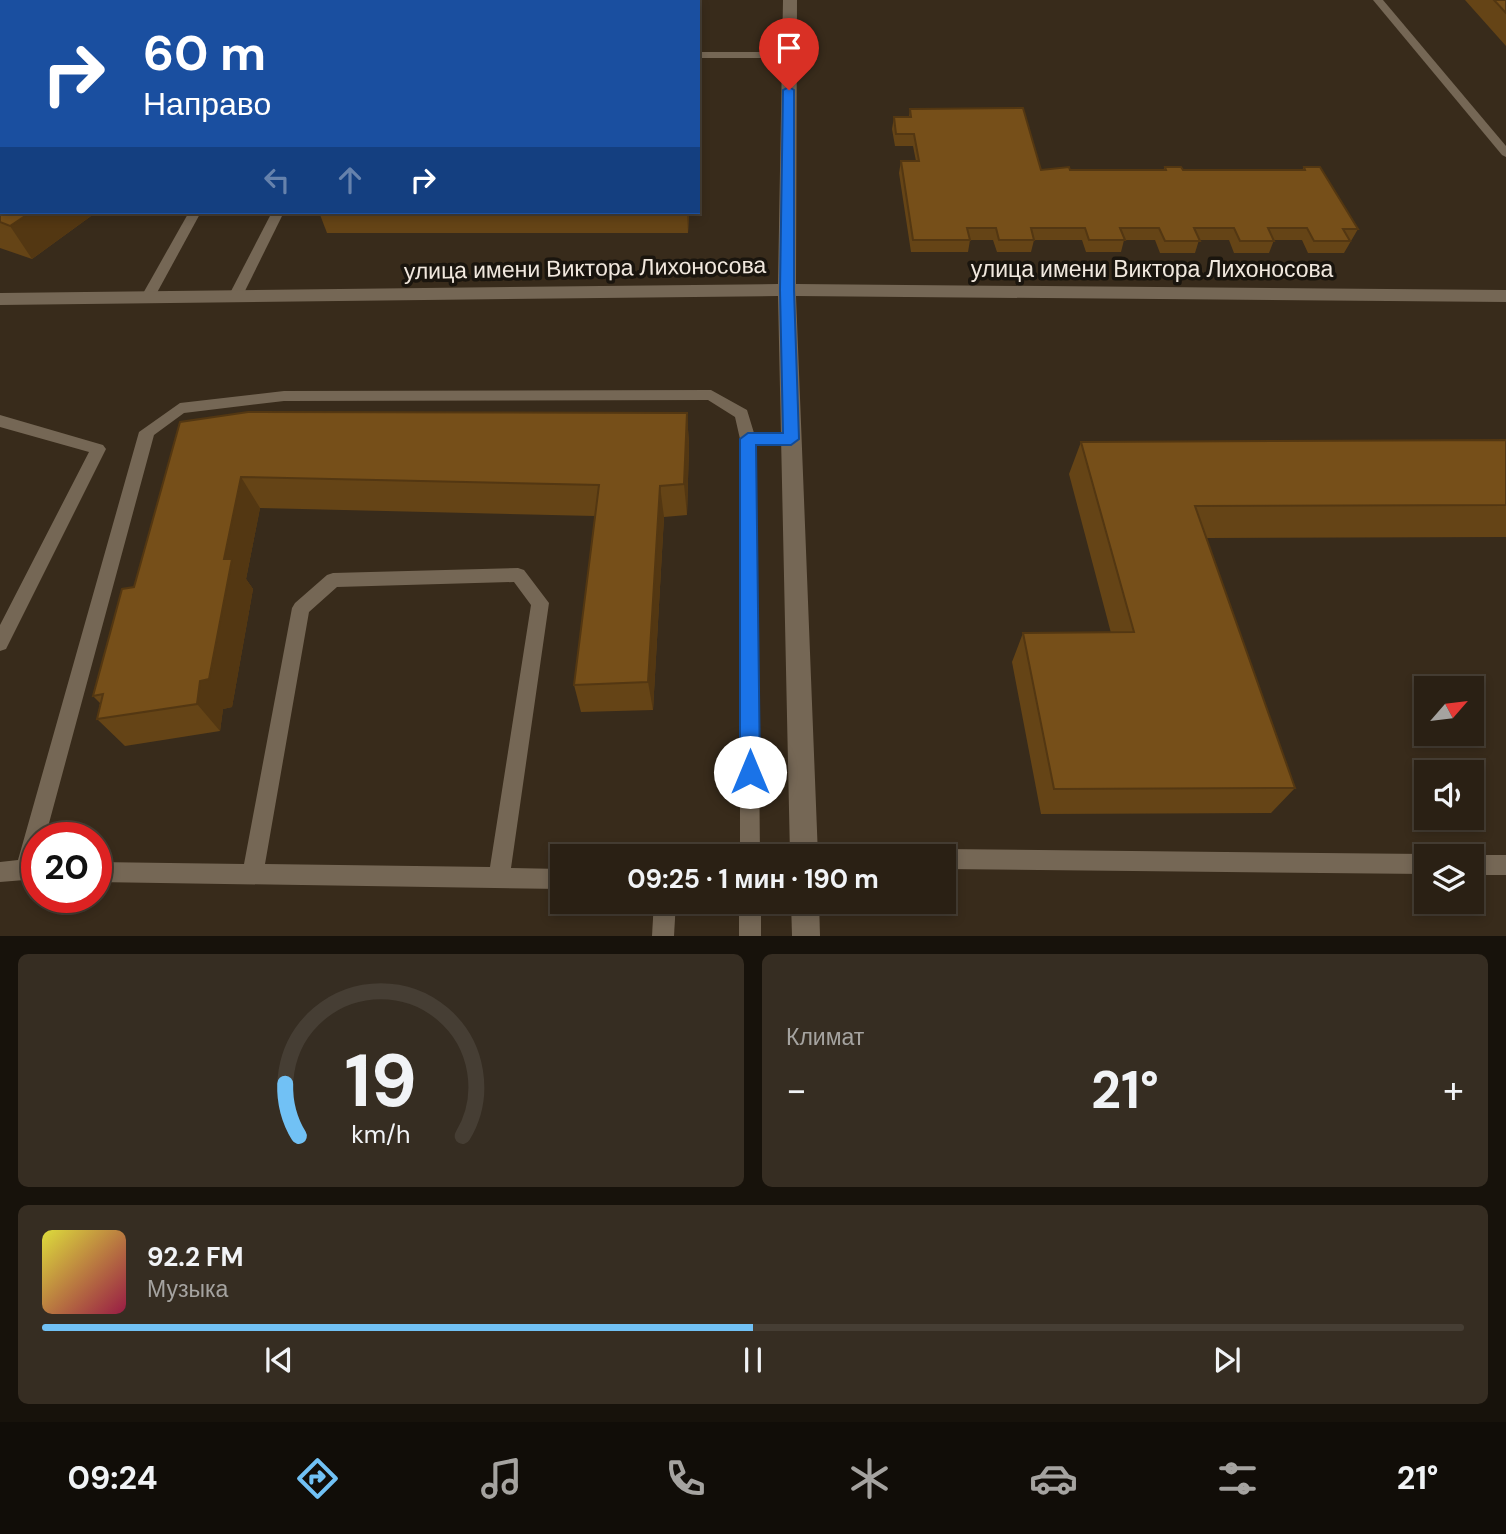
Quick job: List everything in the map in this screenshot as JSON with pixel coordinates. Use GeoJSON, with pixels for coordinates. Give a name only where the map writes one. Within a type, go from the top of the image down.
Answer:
{"type":"FeatureCollection","features":[{"type":"Feature","properties":{"kind":"street"},"geometry":{"type":"LineString","coordinates":[[790,0],[787,290],[804,844]]}},
{"type":"Feature","properties":{"kind":"street","name":"улица имени Виктора Лихоносова"},"geometry":{"type":"LineString","coordinates":[[0,299],[787,290],[1506,296]]}},
{"type":"Feature","properties":{"kind":"street"},"geometry":{"type":"LineString","coordinates":[[805,914],[806,936]]}},
{"type":"Feature","properties":{"kind":"lane"},"geometry":{"type":"LineString","coordinates":[[1378,0],[1506,153]]}},
{"type":"Feature","properties":{"kind":"lane"},"geometry":{"type":"LineString","coordinates":[[700,55],[789,55]]}},
{"type":"Feature","properties":{"kind":"lane"},"geometry":{"type":"LineString","coordinates":[[148,297],[194,214]]}},
{"type":"Feature","properties":{"kind":"lane"},"geometry":{"type":"LineString","coordinates":[[235,297],[277,214]]}},
{"type":"Feature","properties":{"kind":"lane"},"geometry":{"type":"LineString","coordinates":[[44,822],[147,432],[180,408],[284,396],[711,395],[742,414],[748,439],[750,844]]}},
{"type":"Feature","properties":{"kind":"lane"},"geometry":{"type":"LineString","coordinates":[[0,421],[98,449],[0,643]]}},
{"type":"Feature","properties":{"kind":"lane"},"geometry":{"type":"LineString","coordinates":[[748,439],[791,439]]}},
{"type":"Feature","properties":{"kind":"lane"},"geometry":{"type":"LineString","coordinates":[[253,874],[300,608],[333,580],[518,575],[540,603],[499,878]]}},
{"type":"Feature","properties":{"kind":"lane"},"geometry":{"type":"LineString","coordinates":[[956,859],[1414,864]]}},
{"type":"Feature","properties":{"kind":"lane"},"geometry":{"type":"LineString","coordinates":[[1484,864],[1506,865]]}},
{"type":"Feature","properties":{"kind":"lane"},"geometry":{"type":"LineString","coordinates":[[0,872],[21,871]]}},
{"type":"Feature","properties":{"kind":"lane"},"geometry":{"type":"LineString","coordinates":[[112,872],[550,879]]}},
{"type":"Feature","properties":{"kind":"lane"},"geometry":{"type":"LineString","coordinates":[[663,936],[664,914]]}},
{"type":"Feature","properties":{"kind":"lane"},"geometry":{"type":"LineString","coordinates":[[750,914],[750,936]]}},
{"type":"Feature","properties":{"kind":"building"},"geometry":{"type":"Polygon","coordinates":[[[1494,0],[1506,0],[1506,13],[1494,0]]]}},
{"type":"Feature","properties":{"kind":"building"},"geometry":{"type":"Polygon","coordinates":[[[1023,108],[1041,170],[1069,167],[1070,170],[1166,170],[1165,167],[1181,167],[1183,170],[1305,170],[1304,167],[1320,167],[1358,229],[1343,229],[1350,241],[1314,241],[1307,228],[1268,228],[1274,241],[1240,241],[1234,228],[1194,228],[1200,241],[1165,241],[1159,228],[1120,228],[1125,240],[1089,240],[1085,228],[1031,228],[1034,240],[999,240],[996,228],[967,228],[970,240],[913,240],[901,161],[919,161],[914,134],[896,134],[894,117],[911,117],[910,109],[1023,108]]]}},
{"type":"Feature","properties":{"kind":"building"},"geometry":{"type":"Polygon","coordinates":[[[0,214],[28,214],[10,226],[0,222],[0,214]]]}},
{"type":"Feature","properties":{"kind":"building"},"geometry":{"type":"Polygon","coordinates":[[[248,412],[687,413],[684,484],[660,486],[648,682],[574,685],[599,485],[241,477],[224,559],[232,559],[209,679],[200,681],[197,704],[97,719],[103,694],[93,696],[122,589],[134,587],[180,422],[248,412]]]}},
{"type":"Feature","properties":{"kind":"building"},"geometry":{"type":"Polygon","coordinates":[[[1506,440],[1506,505],[1195,506],[1295,788],[1054,789],[1023,633],[1134,632],[1081,442],[1506,440]]]}},
{"type":"Feature","properties":{"kind":"route"},"geometry":{"type":"LineString","coordinates":[[750,772],[748,439],[791,439],[787,290],[789,90]]}}]}
